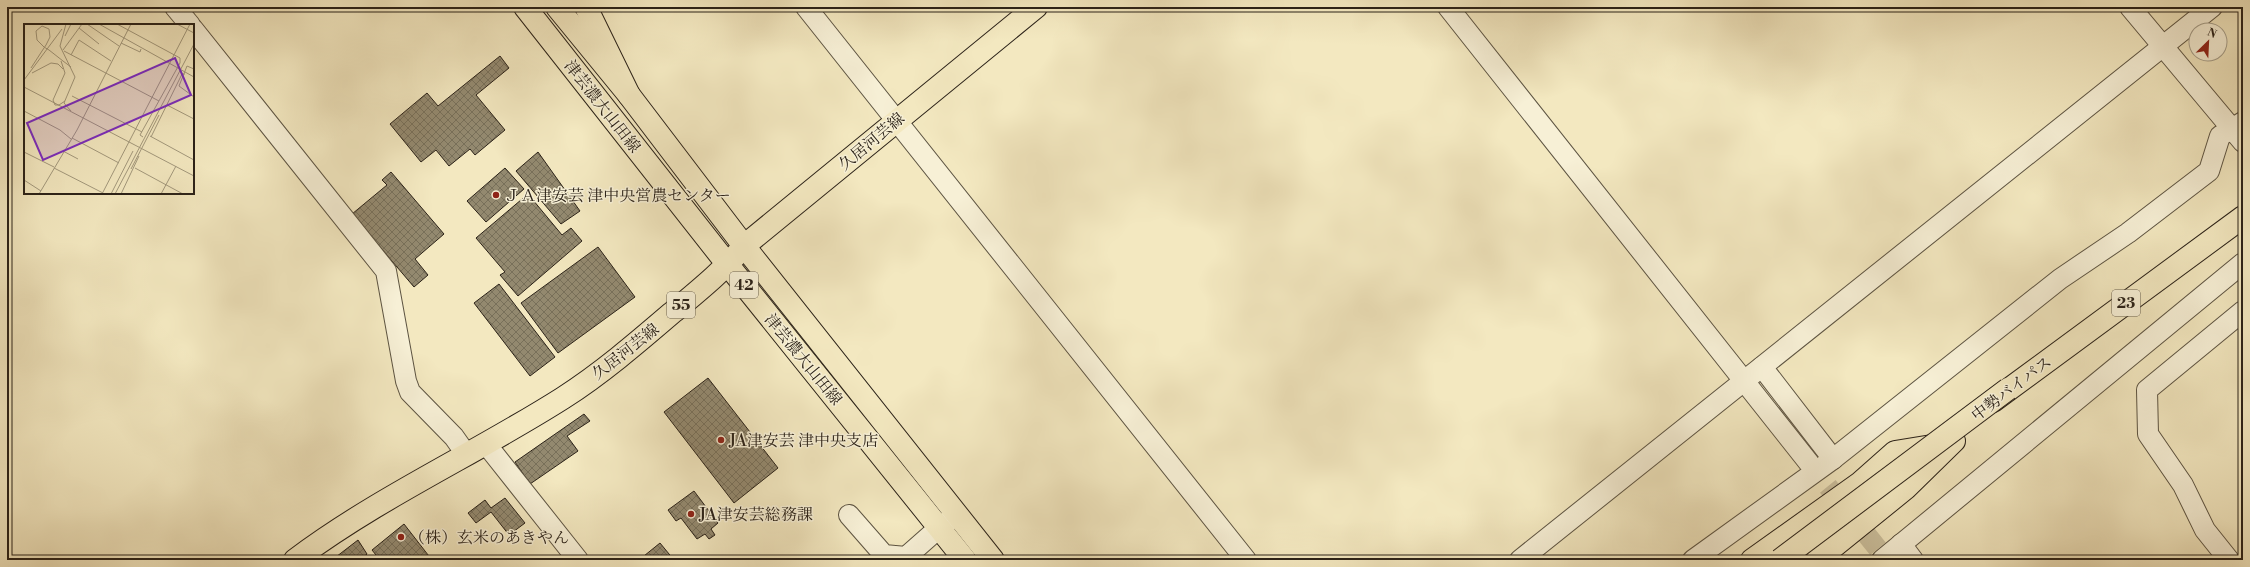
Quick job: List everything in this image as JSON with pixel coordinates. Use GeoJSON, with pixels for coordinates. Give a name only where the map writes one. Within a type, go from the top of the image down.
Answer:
{"type":"FeatureCollection","features":[{"type":"Feature","properties":{"kind":"main road","name":"津芸濃大山田線"},"geometry":{"type":"LineString","coordinates":[[525,7],[728,265],[948,521],[993,560]]}},
{"type":"Feature","properties":{"kind":"main road","name":"津芸濃大山田線"},"geometry":{"type":"LineString","coordinates":[[557,7],[629,96],[744,246],[948,521],[965,560]]}},
{"type":"Feature","properties":{"kind":"main road"},"geometry":{"type":"LineString","coordinates":[[586,7],[629,96]]}},
{"type":"Feature","properties":{"kind":"main road","name":"久居河芸線"},"geometry":{"type":"LineString","coordinates":[[302,558],[383,501],[486,444],[565,397],[602,371],[728,265],[744,246],[896,120],[1036,7]]}},
{"type":"Feature","properties":{"kind":"main road","name":"中勢バイパス"},"geometry":{"type":"LineString","coordinates":[[1780,560],[2008,389],[2243,217]]}},
{"type":"Feature","properties":{"kind":"main road"},"geometry":{"type":"LineString","coordinates":[[1752,560],[1860,483],[1895,452],[1939,445],[2008,389]]}},
{"type":"Feature","properties":{"kind":"main road"},"geometry":{"type":"LineString","coordinates":[[1817,560],[1906,488],[2008,389]]}},
{"type":"Feature","properties":{"kind":"street"},"geometry":{"type":"LineString","coordinates":[[175,7],[189,24]]}},
{"type":"Feature","properties":{"kind":"street"},"geometry":{"type":"LineString","coordinates":[[806,7],[1246,560]]}},
{"type":"Feature","properties":{"kind":"street"},"geometry":{"type":"LineString","coordinates":[[1448,7],[1807,471]]}},
{"type":"Feature","properties":{"kind":"street"},"geometry":{"type":"LineString","coordinates":[[1693,560],[1807,471],[1833,459],[2060,279],[2128,233],[2209,171],[2220,136],[2239,131],[2130,7]]}},
{"type":"Feature","properties":{"kind":"street"},"geometry":{"type":"LineString","coordinates":[[1520,560],[2212,7]]}},
{"type":"Feature","properties":{"kind":"street"},"geometry":{"type":"LineString","coordinates":[[194,30],[386,271],[406,380],[410,392],[454,437],[466,454]]}},
{"type":"Feature","properties":{"kind":"street"},"geometry":{"type":"LineString","coordinates":[[1882,560],[2243,264]]}},
{"type":"Feature","properties":{"kind":"street"},"geometry":{"type":"LineString","coordinates":[[2229,560],[2206,530],[2183,485],[2148,434],[2147,390],[2243,311]]}},
{"type":"Feature","properties":{"kind":"street"},"geometry":{"type":"LineString","coordinates":[[1762,367],[1833,459]]}},
{"type":"Feature","properties":{"kind":"street"},"geometry":{"type":"LineString","coordinates":[[486,444],[578,560]]}},
{"type":"Feature","properties":{"kind":"street"},"geometry":{"type":"LineString","coordinates":[[848,515],[884,555],[906,557],[948,521]]}},
{"type":"Feature","properties":{"kind":"street"},"geometry":{"type":"LineString","coordinates":[[1901,544],[1913,560]]}},
{"type":"Feature","properties":{"kind":"building"},"geometry":{"type":"Polygon","coordinates":[[[500,56],[509,68],[476,95],[505,130],[475,155],[470,149],[449,166],[436,150],[421,162],[390,124],[427,93],[438,106],[500,56]]]}},
{"type":"Feature","properties":{"kind":"building"},"geometry":{"type":"Polygon","coordinates":[[[538,152],[580,211],[561,224],[516,171],[538,152]]]}},
{"type":"Feature","properties":{"kind":"building","name":"ＪＡ津安芸 津中央営農センター"},"geometry":{"type":"Polygon","coordinates":[[[505,168],[524,189],[486,222],[467,201],[505,168]]]}},
{"type":"Feature","properties":{"kind":"building"},"geometry":{"type":"Polygon","coordinates":[[[391,172],[444,234],[415,259],[428,275],[414,287],[352,214],[387,185],[382,180],[391,172]]]}},
{"type":"Feature","properties":{"kind":"building"},"geometry":{"type":"Polygon","coordinates":[[[528,194],[562,235],[571,228],[582,241],[518,296],[500,275],[505,272],[476,238],[528,194]]]}},
{"type":"Feature","properties":{"kind":"building"},"geometry":{"type":"Polygon","coordinates":[[[598,247],[635,297],[558,353],[521,303],[598,247]]]}},
{"type":"Feature","properties":{"kind":"building"},"geometry":{"type":"Polygon","coordinates":[[[499,284],[555,357],[530,376],[474,303],[499,284]]]}},
{"type":"Feature","properties":{"kind":"building","name":"JA津安芸 津中央支店"},"geometry":{"type":"Polygon","coordinates":[[[708,378],[778,468],[734,503],[664,412],[708,378]]]}},
{"type":"Feature","properties":{"kind":"building"},"geometry":{"type":"Polygon","coordinates":[[[584,414],[590,421],[567,436],[578,451],[530,484],[515,462],[584,414]]]}},
{"type":"Feature","properties":{"kind":"building","name":"JA津安芸総務課"},"geometry":{"type":"Polygon","coordinates":[[[694,491],[718,523],[711,529],[715,535],[709,539],[705,534],[697,539],[681,518],[676,521],[668,510],[694,491]]]}},
{"type":"Feature","properties":{"kind":"building"},"geometry":{"type":"Polygon","coordinates":[[[505,498],[525,523],[509,535],[491,512],[476,523],[468,513],[485,500],[491,508],[505,498]]]}},
{"type":"Feature","properties":{"kind":"building","name":"（株）玄米のあきやん"},"geometry":{"type":"Polygon","coordinates":[[[404,524],[432,560],[380,560],[372,550],[404,524]]]}},
{"type":"Feature","properties":{"kind":"building"},"geometry":{"type":"Polygon","coordinates":[[[358,540],[367,554],[363,558],[364,560],[332,560],[358,540]]]}},
{"type":"Feature","properties":{"kind":"building"},"geometry":{"type":"Polygon","coordinates":[[[660,543],[674,560],[639,560],[660,543]]]}},
{"type":"Feature","properties":{"kind":"tunnel"},"geometry":{"type":"LineString","coordinates":[[1809,463],[1887,560]]}},
{"type":"Feature","properties":{"kind":"place","name":"ＪＡ津安芸 津中央営農センター"},"geometry":{"type":"Point","coordinates":[496,195]}},
{"type":"Feature","properties":{"kind":"place","name":"JA津安芸 津中央支店"},"geometry":{"type":"Point","coordinates":[721,440]}},
{"type":"Feature","properties":{"kind":"place","name":"JA津安芸総務課"},"geometry":{"type":"Point","coordinates":[691,514]}},
{"type":"Feature","properties":{"kind":"place","name":"（株）玄米のあきやん"},"geometry":{"type":"Point","coordinates":[401,537]}}]}
